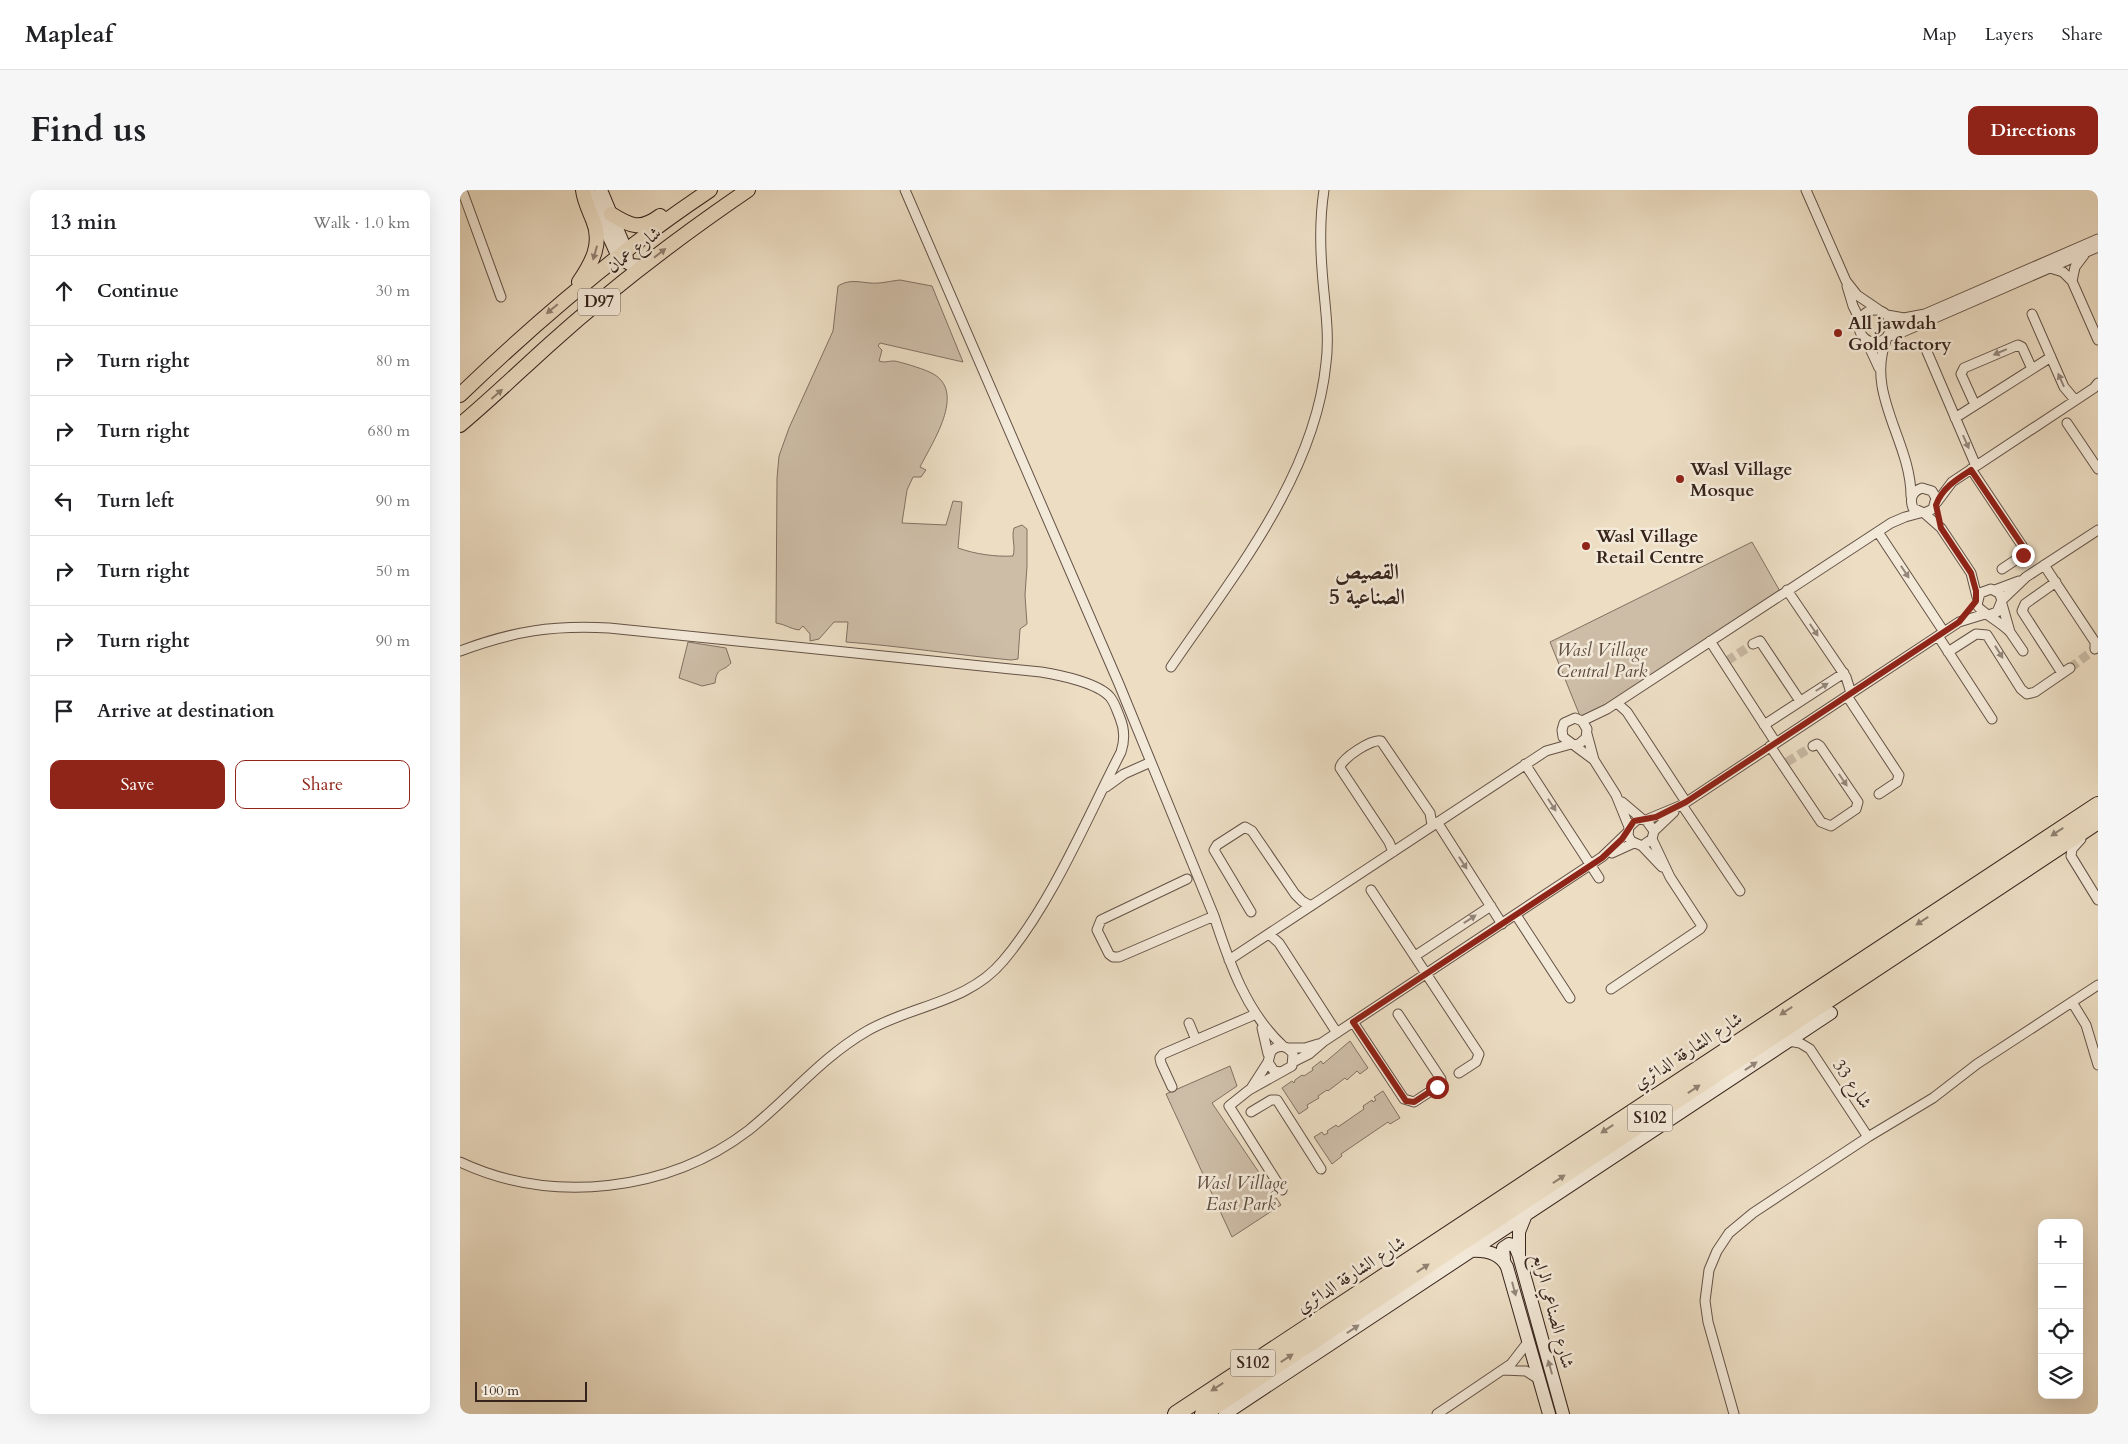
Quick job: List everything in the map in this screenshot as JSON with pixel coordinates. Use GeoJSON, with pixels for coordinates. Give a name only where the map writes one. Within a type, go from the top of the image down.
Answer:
{"type":"FeatureCollection","features":[{"type":"Feature","properties":{"kind":"highway","name":"شارع الشارقة الدائري"},"geometry":{"type":"LineString","coordinates":[[1176,1414],[2098,805]]}},
{"type":"Feature","properties":{"kind":"highway","name":"شارع الشارقة الدائري"},"geometry":{"type":"LineString","coordinates":[[1218,1412],[1842,990],[2093,825]]}},
{"type":"Feature","properties":{"kind":"highway"},"geometry":{"type":"LineString","coordinates":[[1830,1013],[1842,990]]}},
{"type":"Feature","properties":{"kind":"main road"},"geometry":{"type":"LineString","coordinates":[[572,293],[592,263],[597,245],[596,226],[583,190]]}},
{"type":"Feature","properties":{"kind":"main road","name":"شارع عمان"},"geometry":{"type":"LineString","coordinates":[[460,425],[531,364],[550,344],[622,283],[692,228],[748,190]]}},
{"type":"Feature","properties":{"kind":"main road"},"geometry":{"type":"LineString","coordinates":[[611,214],[632,225],[644,225],[651,223],[687,197],[706,193]]}},
{"type":"Feature","properties":{"kind":"main road","name":"شارع عمان"},"geometry":{"type":"LineString","coordinates":[[460,395],[513,344],[572,293],[624,257],[706,193]]}},
{"type":"Feature","properties":{"kind":"street"},"geometry":{"type":"LineString","coordinates":[[462,190],[500,297]]}},
{"type":"Feature","properties":{"kind":"street"},"geometry":{"type":"LineString","coordinates":[[588,190],[624,257],[643,266]]}},
{"type":"Feature","properties":{"kind":"street"},"geometry":{"type":"LineString","coordinates":[[600,190],[611,214],[624,257],[622,283]]}},
{"type":"Feature","properties":{"kind":"street"},"geometry":{"type":"LineString","coordinates":[[905,190],[1151,762],[1214,916],[1228,957],[1258,1017],[1268,1058],[1274,1070],[1281,1072]]}},
{"type":"Feature","properties":{"kind":"street"},"geometry":{"type":"LineString","coordinates":[[1171,667],[1241,564],[1272,513],[1294,474],[1312,426],[1324,381],[1328,350],[1321,252],[1324,190]]}},
{"type":"Feature","properties":{"kind":"street"},"geometry":{"type":"LineString","coordinates":[[1806,190],[1846,281],[1853,306],[1861,322]]}},
{"type":"Feature","properties":{"kind":"street"},"geometry":{"type":"LineString","coordinates":[[1846,281],[1864,301],[1883,312],[1904,318],[1925,314],[2098,239]]}},
{"type":"Feature","properties":{"kind":"street"},"geometry":{"type":"LineString","coordinates":[[1866,340],[1879,342],[1904,332],[2098,247]]}},
{"type":"Feature","properties":{"kind":"street"},"geometry":{"type":"LineString","coordinates":[[2072,281],[2078,260],[2089,251]]}},
{"type":"Feature","properties":{"kind":"street"},"geometry":{"type":"LineString","coordinates":[[2050,268],[2063,272],[2072,281],[2098,340]]}},
{"type":"Feature","properties":{"kind":"street"},"geometry":{"type":"LineString","coordinates":[[1883,312],[1866,313],[1861,318],[1859,330],[1866,340],[1879,369],[1886,405],[1906,462],[1913,508],[1941,528],[1971,573],[1993,589],[2002,602],[2010,632]]}},
{"type":"Feature","properties":{"kind":"street"},"geometry":{"type":"LineString","coordinates":[[1879,369],[1891,323],[1883,312]]}},
{"type":"Feature","properties":{"kind":"street"},"geometry":{"type":"LineString","coordinates":[[2032,314],[2064,387],[2076,400]]}},
{"type":"Feature","properties":{"kind":"street"},"geometry":{"type":"LineString","coordinates":[[1975,405],[1961,374],[1964,368],[2018,345],[2022,347],[2032,369]]}},
{"type":"Feature","properties":{"kind":"street"},"geometry":{"type":"LineString","coordinates":[[1925,347],[1974,468],[2025,550],[2023,555],[2002,569]]}},
{"type":"Feature","properties":{"kind":"street"},"geometry":{"type":"LineString","coordinates":[[1955,418],[2051,357]]}},
{"type":"Feature","properties":{"kind":"street"},"geometry":{"type":"LineString","coordinates":[[1546,751],[1562,730],[1564,723],[1571,719],[1582,720],[1607,710],[1891,523],[1905,516],[1929,512],[1946,488],[1959,477],[2097,386]]}},
{"type":"Feature","properties":{"kind":"street"},"geometry":{"type":"LineString","coordinates":[[2067,423],[2098,469]]}},
{"type":"Feature","properties":{"kind":"street"},"geometry":{"type":"LineString","coordinates":[[1906,462],[1915,476],[1935,494],[1941,528]]}},
{"type":"Feature","properties":{"kind":"street"},"geometry":{"type":"LineString","coordinates":[[1891,523],[1918,489],[1928,488],[1959,477]]}},
{"type":"Feature","properties":{"kind":"street"},"geometry":{"type":"LineString","coordinates":[[1602,858],[1634,821],[1644,820],[1684,803],[1959,622],[1997,612],[2002,602],[2026,577],[2098,530]]}},
{"type":"Feature","properties":{"kind":"street"},"geometry":{"type":"LineString","coordinates":[[1878,532],[1941,634],[1948,652],[1992,719]]}},
{"type":"Feature","properties":{"kind":"street"},"geometry":{"type":"LineString","coordinates":[[2044,565],[2095,642],[2094,649]]}},
{"type":"Feature","properties":{"kind":"street"},"geometry":{"type":"LineString","coordinates":[[1971,573],[1978,609],[2010,632],[2023,651]]}},
{"type":"Feature","properties":{"kind":"street"},"geometry":{"type":"LineString","coordinates":[[1959,622],[1983,590],[1993,589],[2026,577]]}},
{"type":"Feature","properties":{"kind":"street"},"geometry":{"type":"LineString","coordinates":[[1948,652],[1976,634],[1984,633],[1990,638],[2024,692],[2031,694],[2045,685],[2066,671],[2022,611],[2025,604],[2056,582]]}},
{"type":"Feature","properties":{"kind":"street"},"geometry":{"type":"LineString","coordinates":[[1787,590],[1844,674],[1849,694],[1899,775],[1896,782],[1879,794]]}},
{"type":"Feature","properties":{"kind":"street"},"geometry":{"type":"LineString","coordinates":[[460,651],[496,638],[533,630],[571,626],[762,643],[1054,674],[1100,690],[1108,695],[1114,703],[1122,725],[1124,739],[1121,752],[1101,793],[1048,893],[1011,951],[994,971],[961,994],[893,1018],[846,1044],[818,1065],[748,1130],[717,1150],[685,1166],[651,1178],[616,1185],[580,1188],[544,1186],[508,1180],[460,1162]]}},
{"type":"Feature","properties":{"kind":"street"},"geometry":{"type":"LineString","coordinates":[[1710,641],[1764,725],[1803,796],[1821,822],[1827,826],[1834,824],[1854,811],[1858,806],[1856,800],[1820,746],[1817,744],[1813,746]]}},
{"type":"Feature","properties":{"kind":"street"},"geometry":{"type":"LineString","coordinates":[[1753,644],[1760,641],[1800,702]]}},
{"type":"Feature","properties":{"kind":"street"},"geometry":{"type":"LineString","coordinates":[[1764,725],[1844,674]]}},
{"type":"Feature","properties":{"kind":"street"},"geometry":{"type":"LineString","coordinates":[[1617,703],[1627,712],[1740,891]]}},
{"type":"Feature","properties":{"kind":"street"},"geometry":{"type":"LineString","coordinates":[[1228,957],[1269,934],[1546,751],[1583,742],[1588,732],[1607,710]]}},
{"type":"Feature","properties":{"kind":"street"},"geometry":{"type":"LineString","coordinates":[[1582,720],[1588,732],[1594,760]]}},
{"type":"Feature","properties":{"kind":"street"},"geometry":{"type":"LineString","coordinates":[[1562,730],[1563,737],[1594,760],[1616,794],[1644,820],[1653,835],[1670,877]]}},
{"type":"Feature","properties":{"kind":"street"},"geometry":{"type":"LineString","coordinates":[[1393,852],[1340,768],[1342,760],[1373,741],[1381,741],[1502,924]]}},
{"type":"Feature","properties":{"kind":"street"},"geometry":{"type":"LineString","coordinates":[[1101,793],[1116,779],[1151,762]]}},
{"type":"Feature","properties":{"kind":"street"},"geometry":{"type":"LineString","coordinates":[[1525,764],[1599,878]]}},
{"type":"Feature","properties":{"kind":"street"},"geometry":{"type":"LineString","coordinates":[[1611,989],[1700,929],[1702,923],[1670,877],[1629,838],[1616,794]]}},
{"type":"Feature","properties":{"kind":"street"},"geometry":{"type":"LineString","coordinates":[[1282,1190],[1229,1108],[1230,1104],[1249,1090],[1289,1069],[1294,1062],[1309,1054],[1323,1042],[1602,858],[1638,845],[1653,835],[1684,803]]}},
{"type":"Feature","properties":{"kind":"street"},"geometry":{"type":"LineString","coordinates":[[2093,825],[2072,849],[2071,856],[2098,900]]}},
{"type":"Feature","properties":{"kind":"street"},"geometry":{"type":"LineString","coordinates":[[1251,912],[1214,850],[1217,845],[1245,827],[1250,829],[1295,894],[1311,906]]}},
{"type":"Feature","properties":{"kind":"street"},"geometry":{"type":"LineString","coordinates":[[1187,879],[1100,920],[1097,930],[1109,954],[1114,957],[1119,956],[1214,916]]}},
{"type":"Feature","properties":{"kind":"street"},"geometry":{"type":"LineString","coordinates":[[1371,890],[1479,1054],[1476,1062],[1459,1073]]}},
{"type":"Feature","properties":{"kind":"street"},"geometry":{"type":"LineString","coordinates":[[1415,956],[1491,906]]}},
{"type":"Feature","properties":{"kind":"street"},"geometry":{"type":"LineString","coordinates":[[1516,915],[1570,998]]}},
{"type":"Feature","properties":{"kind":"street"},"geometry":{"type":"LineString","coordinates":[[1269,934],[1279,943],[1338,1033]]}},
{"type":"Feature","properties":{"kind":"street"},"geometry":{"type":"LineString","coordinates":[[1734,1414],[1706,1312],[1707,1280],[1717,1251],[1729,1233],[1744,1219],[1868,1137],[1933,1098],[1977,1064],[2098,985]]}},
{"type":"Feature","properties":{"kind":"street"},"geometry":{"type":"LineString","coordinates":[[2072,1002],[2084,1018],[2094,1039],[2098,1065]]}},
{"type":"Feature","properties":{"kind":"street"},"geometry":{"type":"LineString","coordinates":[[1218,1412],[1525,1217],[1830,1013]]}},
{"type":"Feature","properties":{"kind":"street"},"geometry":{"type":"LineString","coordinates":[[1353,1022],[1404,1099],[1414,1102],[1440,1085],[1441,1079],[1398,1014]]}},
{"type":"Feature","properties":{"kind":"street"},"geometry":{"type":"LineString","coordinates":[[1172,1087],[1161,1063],[1162,1056],[1196,1040],[1258,1017]]}},
{"type":"Feature","properties":{"kind":"street"},"geometry":{"type":"LineString","coordinates":[[1258,1017],[1293,1054],[1294,1062]]}},
{"type":"Feature","properties":{"kind":"street"},"geometry":{"type":"LineString","coordinates":[[1189,1023],[1196,1040]]}},
{"type":"Feature","properties":{"kind":"street","name":"شارع 33"},"geometry":{"type":"LineString","coordinates":[[1813,1025],[1808,1036],[1810,1049],[1868,1137]]}},
{"type":"Feature","properties":{"kind":"street","name":"شارع 33"},"geometry":{"type":"LineString","coordinates":[[1788,1041],[1800,1043],[1810,1049]]}},
{"type":"Feature","properties":{"kind":"street"},"geometry":{"type":"LineString","coordinates":[[1249,1090],[1260,1077],[1274,1048],[1305,1048],[1323,1042]]}},
{"type":"Feature","properties":{"kind":"street"},"geometry":{"type":"LineString","coordinates":[[1251,1112],[1271,1100],[1277,1100],[1321,1169]]}},
{"type":"Feature","properties":{"kind":"street","name":"شارع الصناعي الرابع"},"geometry":{"type":"LineString","coordinates":[[1525,1217],[1519,1232],[1519,1256],[1563,1414]]}},
{"type":"Feature","properties":{"kind":"street"},"geometry":{"type":"LineString","coordinates":[[1504,1259],[1503,1248],[1508,1244],[1515,1246],[1519,1256]]}},
{"type":"Feature","properties":{"kind":"street","name":"شارع الصناعي الرابع"},"geometry":{"type":"LineString","coordinates":[[1471,1251],[1485,1251],[1504,1259],[1549,1414]]}},
{"type":"Feature","properties":{"kind":"street"},"geometry":{"type":"LineString","coordinates":[[1438,1414],[1518,1358],[1528,1342]]}},
{"type":"Feature","properties":{"kind":"street"},"geometry":{"type":"LineString","coordinates":[[1503,1370],[1511,1369],[1526,1372],[1540,1380]]}},
{"type":"Feature","properties":{"kind":"green space"},"geometry":{"type":"Polygon","coordinates":[[[900,280],[932,286],[963,362],[880,343],[878,346],[882,350],[879,361],[896,361],[927,371],[940,379],[946,389],[947,402],[944,415],[933,443],[920,467],[926,470],[921,477],[913,477],[907,490],[902,523],[946,525],[953,501],[962,502],[958,548],[999,556],[1013,556],[1014,528],[1022,525],[1027,529],[1025,595],[1027,624],[1020,629],[1018,659],[1011,660],[846,642],[848,622],[834,622],[819,639],[810,641],[810,634],[803,626],[799,630],[776,623],[777,478],[779,456],[789,428],[833,331],[838,286],[850,282],[878,283],[900,280]]]}},
{"type":"Feature","properties":{"kind":"green space","name":"Wasl Village Central Park"},"geometry":{"type":"Polygon","coordinates":[[[1752,542],[1781,593],[1582,721],[1550,642],[1752,542]]]}},
{"type":"Feature","properties":{"kind":"green space"},"geometry":{"type":"Polygon","coordinates":[[[688,642],[726,648],[731,663],[717,674],[715,683],[702,686],[679,678],[688,642]]]}},
{"type":"Feature","properties":{"kind":"green space"},"geometry":{"type":"Polygon","coordinates":[[[1350,1041],[1368,1068],[1360,1074],[1357,1071],[1347,1080],[1345,1078],[1318,1096],[1319,1098],[1307,1105],[1308,1108],[1299,1114],[1282,1088],[1292,1081],[1294,1083],[1302,1075],[1304,1076],[1313,1070],[1312,1068],[1321,1061],[1323,1064],[1350,1041]]]}},
{"type":"Feature","properties":{"kind":"green space","name":"Wasl Village East Park"},"geometry":{"type":"Polygon","coordinates":[[[1230,1066],[1237,1086],[1212,1103],[1281,1205],[1232,1237],[1166,1094],[1230,1066]]]}},
{"type":"Feature","properties":{"kind":"green space"},"geometry":{"type":"Polygon","coordinates":[[[1383,1091],[1400,1118],[1390,1124],[1388,1122],[1341,1154],[1342,1156],[1332,1164],[1314,1137],[1322,1132],[1324,1135],[1328,1133],[1327,1131],[1336,1125],[1338,1127],[1364,1109],[1363,1106],[1372,1100],[1373,1102],[1376,1100],[1374,1097],[1383,1091]]]}},
{"type":"Feature","properties":{"kind":"tunnel"},"geometry":{"type":"LineString","coordinates":[[1727,661],[1753,644]]}},
{"type":"Feature","properties":{"kind":"tunnel"},"geometry":{"type":"LineString","coordinates":[[2070,668],[2095,649]]}},
{"type":"Feature","properties":{"kind":"tunnel"},"geometry":{"type":"LineString","coordinates":[[1787,762],[1813,746]]}},
{"type":"Feature","properties":{"kind":"place","name":"All jawdah Gold factory"},"geometry":{"type":"Point","coordinates":[1838,333]}},
{"type":"Feature","properties":{"kind":"place","name":"Wasl Village Mosque"},"geometry":{"type":"Point","coordinates":[1680,479]}},
{"type":"Feature","properties":{"kind":"place","name":"Wasl Village Retail Centre"},"geometry":{"type":"Point","coordinates":[1586,546]}},
{"type":"Feature","properties":{"kind":"district","name":"القصيص الصناعية 5"},"geometry":{"type":"Point","coordinates":[1367,585]}},
{"type":"Feature","properties":{"kind":"route"},"geometry":{"type":"LineString","coordinates":[[1437,1087],[1417,1101],[1406,1101],[1353,1022],[1602,858],[1622,839],[1634,821],[1656,817],[1686,802],[1959,622],[1976,601],[1975,585],[1971,573],[1941,528],[1936,505],[1946,488],[1959,477],[1971,470],[2024,548],[2025,552],[2023,555]]}}]}
